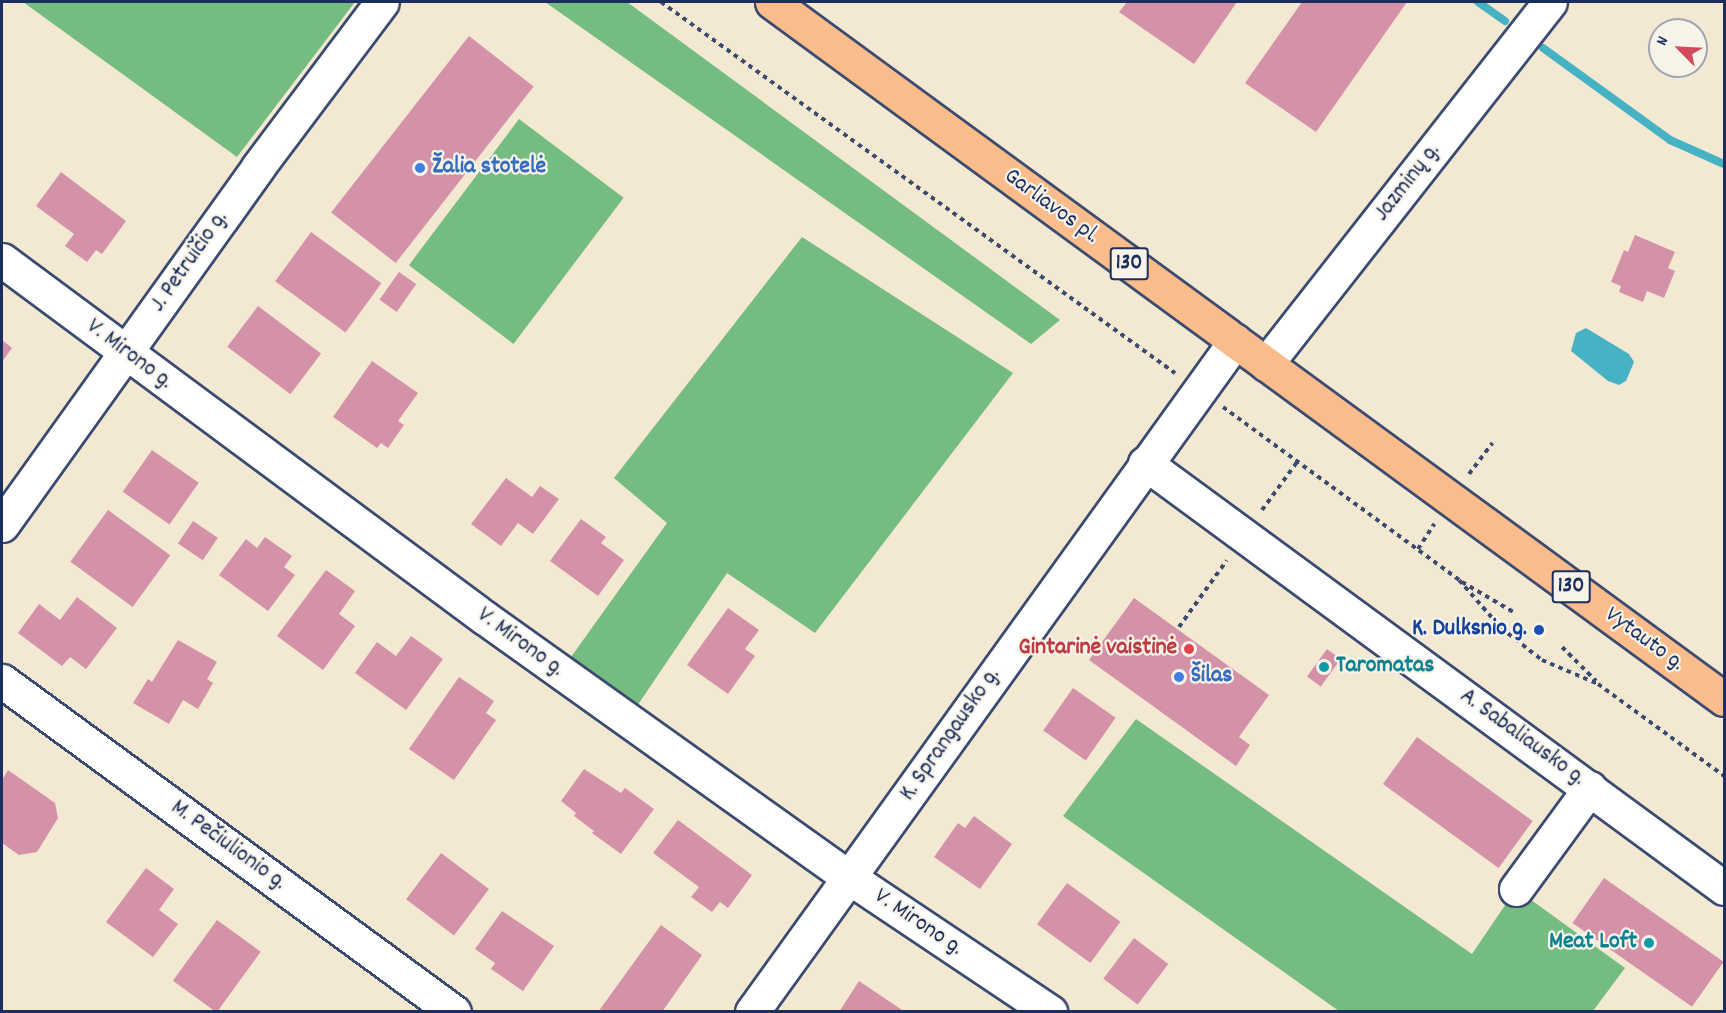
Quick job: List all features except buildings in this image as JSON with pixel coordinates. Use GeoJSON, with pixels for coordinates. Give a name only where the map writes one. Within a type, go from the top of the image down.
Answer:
{"type":"FeatureCollection","features":[{"type":"Feature","properties":{"kind":"main road","name":"Garliavos pl."},"geometry":{"type":"LineString","coordinates":[[772,2],[1418,475]]}},
{"type":"Feature","properties":{"kind":"main road","name":"Vytauto g."},"geometry":{"type":"LineString","coordinates":[[1418,475],[1725,699]]}},
{"type":"Feature","properties":{"kind":"street","name":"J. Petruičio g."},"geometry":{"type":"LineString","coordinates":[[2,525],[258,167],[382,2]]}},
{"type":"Feature","properties":{"kind":"street","name":"Jazminų g."},"geometry":{"type":"LineString","coordinates":[[1266,364],[1550,2]]}},
{"type":"Feature","properties":{"kind":"street","name":"V. Mirono g."},"geometry":{"type":"LineString","coordinates":[[2,260],[485,618],[850,878],[1050,1011]]}},
{"type":"Feature","properties":{"kind":"street","name":"K. Sprangausko g."},"geometry":{"type":"LineString","coordinates":[[752,1011],[850,878],[1234,341]]}},
{"type":"Feature","properties":{"kind":"street","name":"A. Sabaliausko g."},"geometry":{"type":"LineString","coordinates":[[1145,463],[1725,888]]}},
{"type":"Feature","properties":{"kind":"street","name":"M. Pečiulionio g."},"geometry":{"type":"LineString","coordinates":[[2,681],[454,1011]]}},
{"type":"Feature","properties":{"kind":"street"},"geometry":{"type":"LineString","coordinates":[[1516,889],[1590,788]]}},
{"type":"Feature","properties":{"kind":"path"},"geometry":{"type":"LineString","coordinates":[[667,2],[676,9]]}},
{"type":"Feature","properties":{"kind":"path"},"geometry":{"type":"LineString","coordinates":[[1458,580],[1515,614]]}},
{"type":"Feature","properties":{"kind":"path"},"geometry":{"type":"LineString","coordinates":[[1562,647],[1598,684]]}},
{"type":"Feature","properties":{"kind":"green space"},"geometry":{"type":"Polygon","coordinates":[[[23,2],[355,2],[237,157],[23,2]]]}},
{"type":"Feature","properties":{"kind":"green space"},"geometry":{"type":"Polygon","coordinates":[[[545,2],[627,2],[1060,320],[1031,344],[545,2]]]}},
{"type":"Feature","properties":{"kind":"green space"},"geometry":{"type":"Polygon","coordinates":[[[519,119],[624,198],[513,344],[409,265],[519,119]]]}},
{"type":"Feature","properties":{"kind":"green space"},"geometry":{"type":"Polygon","coordinates":[[[802,237],[1013,373],[815,633],[727,573],[635,709],[571,657],[667,523],[614,478],[802,237]]]}},
{"type":"Feature","properties":{"kind":"green space"},"geometry":{"type":"Polygon","coordinates":[[[1136,719],[1472,954],[1516,889],[1625,968],[1593,1011],[1339,1011],[1063,816],[1136,719]]]}},
{"type":"Feature","properties":{"kind":"water"},"geometry":{"type":"Polygon","coordinates":[[[1586,328],[1629,354],[1634,362],[1626,381],[1619,385],[1608,381],[1571,351],[1576,333],[1586,328]]]}},
{"type":"Feature","properties":{"kind":"waterway"},"geometry":{"type":"LineString","coordinates":[[1478,2],[1505,21]]}},
{"type":"Feature","properties":{"kind":"waterway"},"geometry":{"type":"LineString","coordinates":[[1543,48],[1670,140],[1724,164]]}},
{"type":"Feature","properties":{"kind":"place","name":"Žalia stotelė"},"geometry":{"type":"Point","coordinates":[420,168]}},
{"type":"Feature","properties":{"kind":"place","name":"K. Dulksnio g."},"geometry":{"type":"Point","coordinates":[1539,630]}},
{"type":"Feature","properties":{"kind":"place","name":"Gintarinė vaistinė"},"geometry":{"type":"Point","coordinates":[1189,649]}},
{"type":"Feature","properties":{"kind":"place","name":"Taromatas"},"geometry":{"type":"Point","coordinates":[1324,667]}},
{"type":"Feature","properties":{"kind":"place","name":"Šilas"},"geometry":{"type":"Point","coordinates":[1179,677]}},
{"type":"Feature","properties":{"kind":"place","name":"Meat Loft"},"geometry":{"type":"Point","coordinates":[1649,943]}}]}
